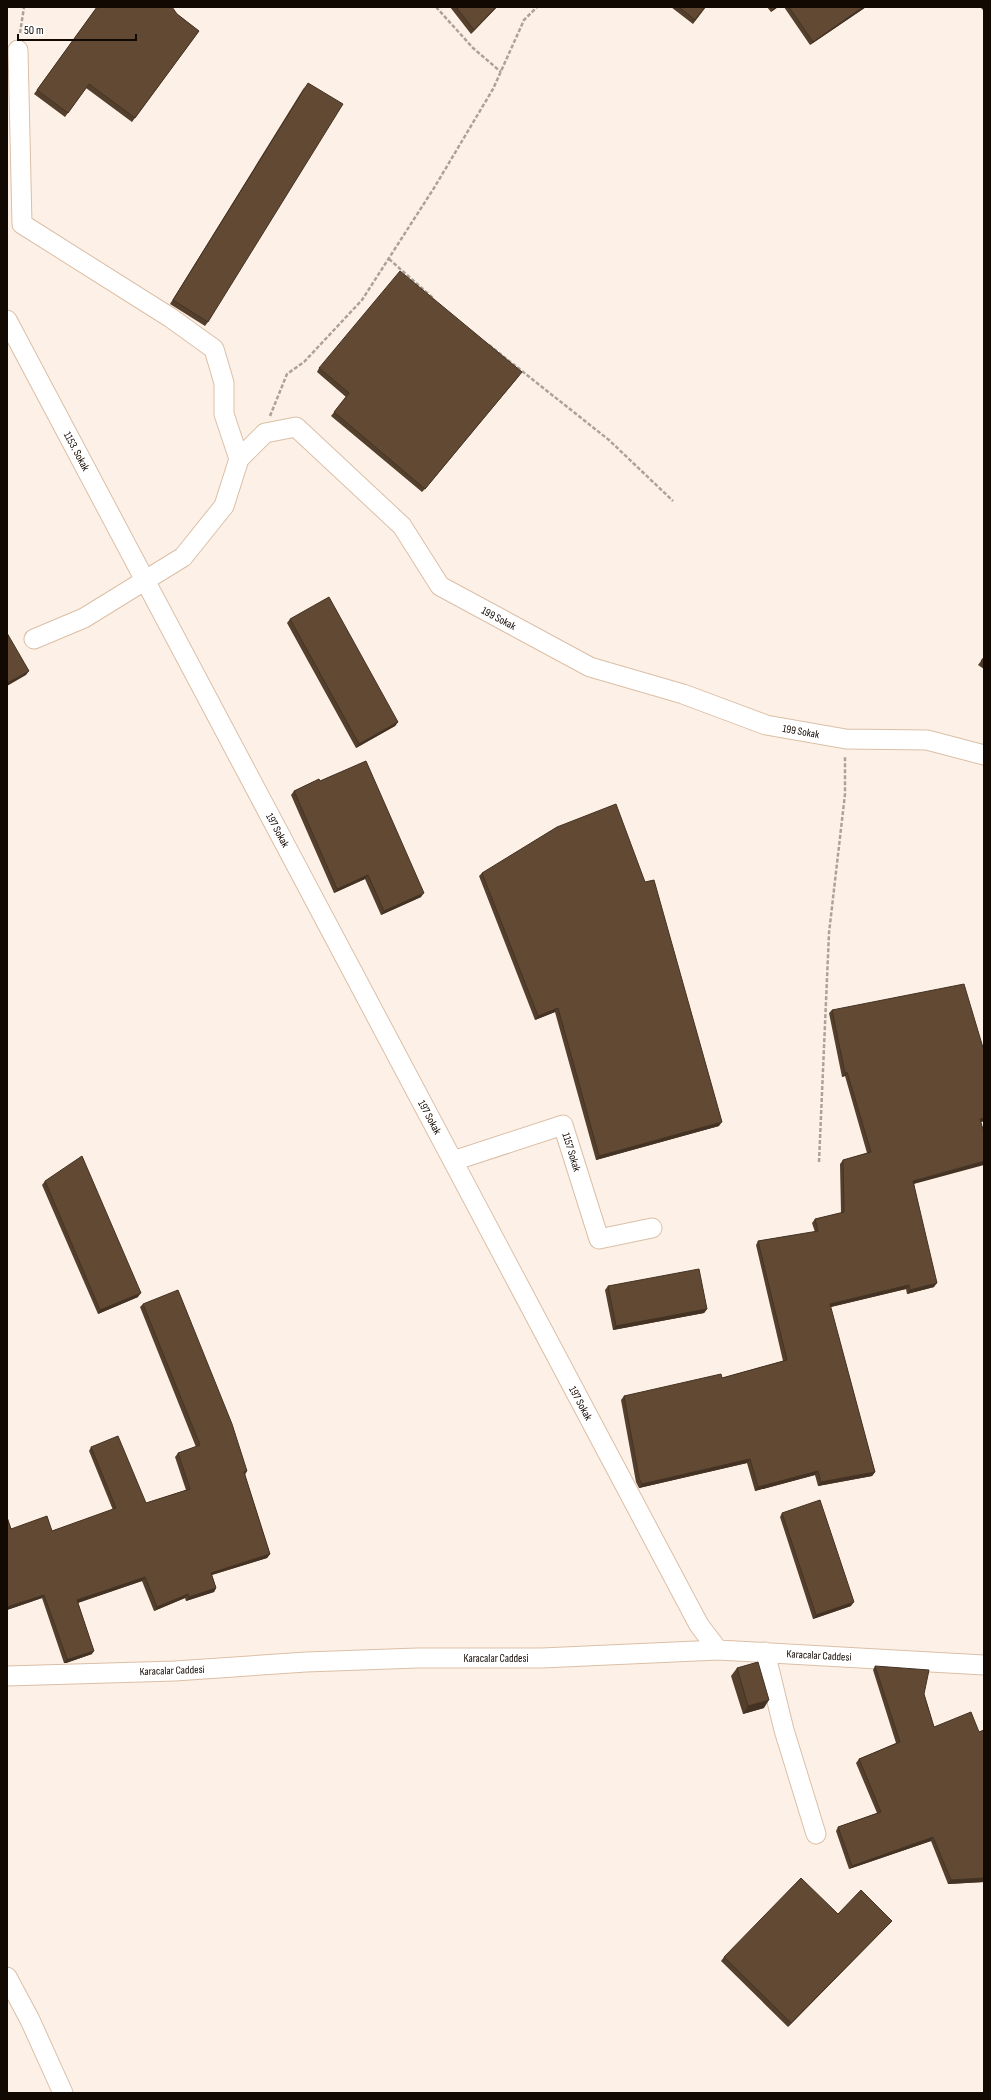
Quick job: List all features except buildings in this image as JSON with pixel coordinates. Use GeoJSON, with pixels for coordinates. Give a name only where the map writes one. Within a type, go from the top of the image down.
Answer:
{"type":"FeatureCollection","features":[{"type":"Feature","properties":{"kind":"street"},"geometry":{"type":"LineString","coordinates":[[18,50],[22,224],[171,318],[214,349],[224,383],[224,414],[239,459]]}},
{"type":"Feature","properties":{"kind":"street","name":"1153. Sokak"},"geometry":{"type":"LineString","coordinates":[[7,320],[146,581]]}},
{"type":"Feature","properties":{"kind":"street","name":"199 Sokak"},"geometry":{"type":"LineString","coordinates":[[264,433],[296,427],[402,526],[440,586],[590,667],[683,694],[766,725],[846,739],[927,740],[984,755]]}},
{"type":"Feature","properties":{"kind":"street"},"geometry":{"type":"LineString","coordinates":[[34,639],[84,618],[183,557],[224,506],[239,459],[264,433]]}},
{"type":"Feature","properties":{"kind":"street","name":"197 Sokak"},"geometry":{"type":"LineString","coordinates":[[146,581],[699,1625],[718,1650]]}},
{"type":"Feature","properties":{"kind":"street","name":"1157 Sokak"},"geometry":{"type":"LineString","coordinates":[[453,1161],[564,1125],[599,1239],[652,1228]]}},
{"type":"Feature","properties":{"kind":"street","name":"Karacalar Caddesi"},"geometry":{"type":"LineString","coordinates":[[7,1676],[175,1670],[362,1660],[417,1658],[542,1658],[718,1650],[984,1665]]}},
{"type":"Feature","properties":{"kind":"street"},"geometry":{"type":"LineString","coordinates":[[765,1652],[784,1730],[816,1834]]}},
{"type":"Feature","properties":{"kind":"street"},"geometry":{"type":"LineString","coordinates":[[7,1977],[30,2020],[63,2093]]}},
{"type":"Feature","properties":{"kind":"path"},"geometry":{"type":"LineString","coordinates":[[18,50],[24,7]]}},
{"type":"Feature","properties":{"kind":"path"},"geometry":{"type":"LineString","coordinates":[[436,7],[473,48],[501,72]]}},
{"type":"Feature","properties":{"kind":"path"},"geometry":{"type":"LineString","coordinates":[[264,433],[278,392],[287,374],[304,362],[362,300],[434,188],[493,89],[524,20],[537,7]]}},
{"type":"Feature","properties":{"kind":"path"},"geometry":{"type":"LineString","coordinates":[[389,259],[434,299]]}},
{"type":"Feature","properties":{"kind":"path"},"geometry":{"type":"LineString","coordinates":[[486,342],[609,440],[673,501]]}},
{"type":"Feature","properties":{"kind":"path"},"geometry":{"type":"LineString","coordinates":[[819,1162],[829,933],[845,794],[846,739]]}}]}
